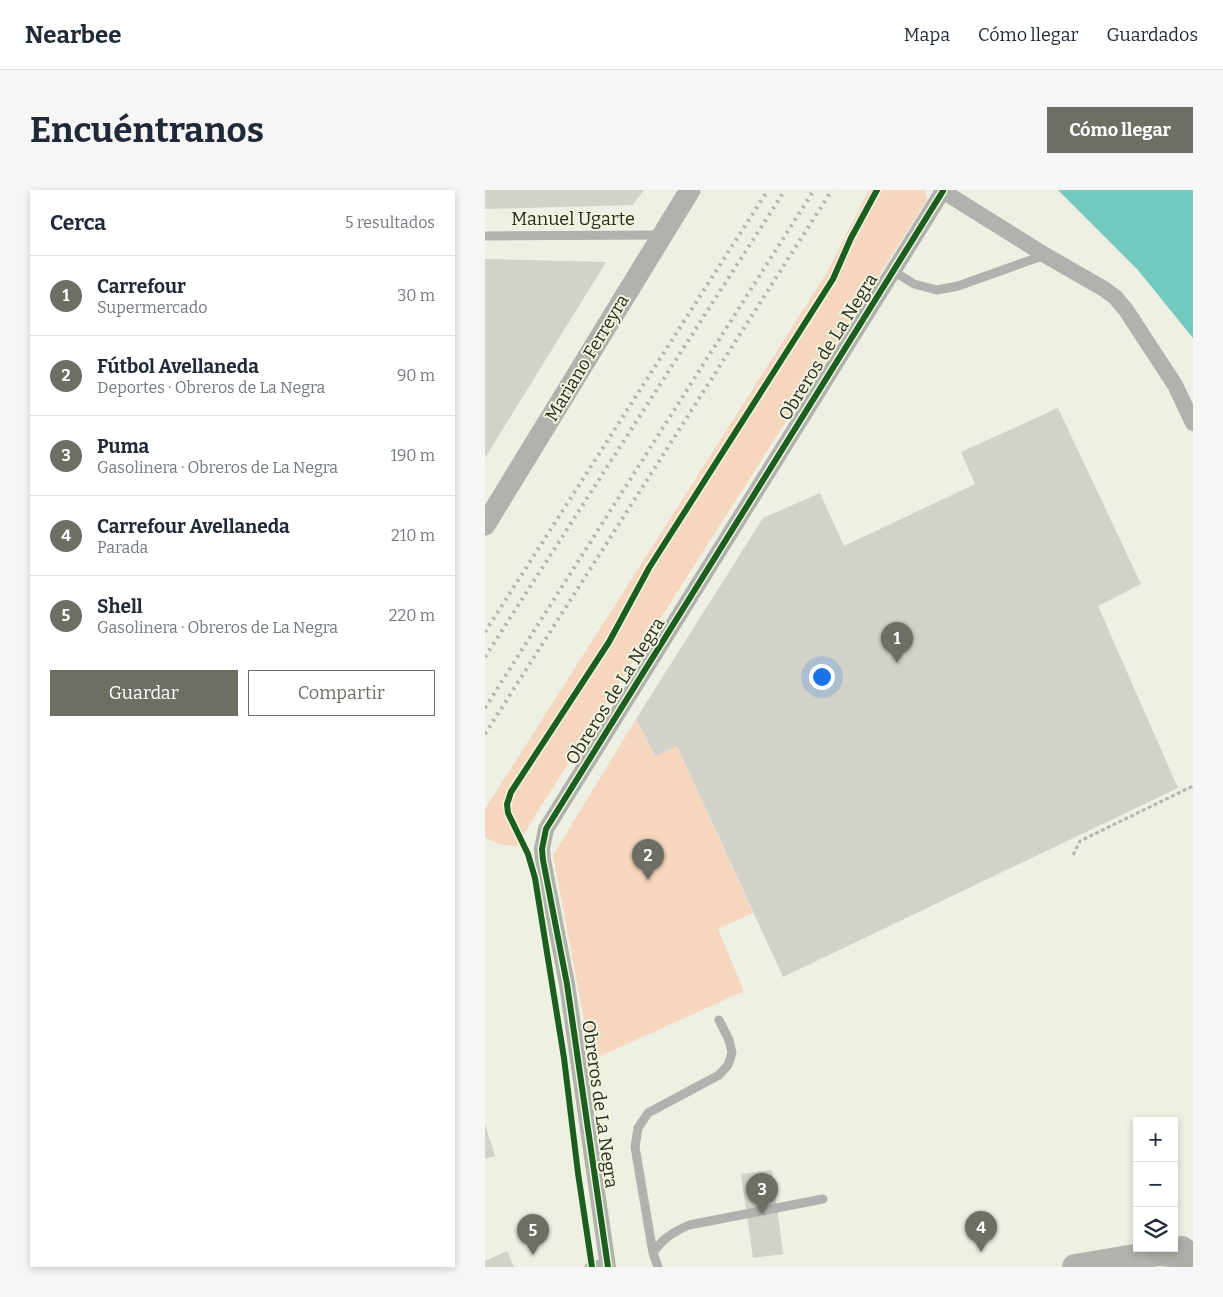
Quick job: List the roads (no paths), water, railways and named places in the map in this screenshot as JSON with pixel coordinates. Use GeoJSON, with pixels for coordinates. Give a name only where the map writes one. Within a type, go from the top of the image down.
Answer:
{"type":"FeatureCollection","features":[{"type":"Feature","properties":{"kind":"highway"},"geometry":{"type":"LineString","coordinates":[[1161,1252],[1193,1255]]}},
{"type":"Feature","properties":{"kind":"main road"},"geometry":{"type":"LineString","coordinates":[[1178,1249],[1193,1247]]}},
{"type":"Feature","properties":{"kind":"main road"},"geometry":{"type":"LineString","coordinates":[[1075,1267],[1161,1252]]}},
{"type":"Feature","properties":{"kind":"street","name":"Mariano Ferreyra"},"geometry":{"type":"LineString","coordinates":[[485,526],[690,190]]}},
{"type":"Feature","properties":{"kind":"street"},"geometry":{"type":"LineString","coordinates":[[942,191],[1115,297],[1126,310],[1175,385],[1193,424]]}},
{"type":"Feature","properties":{"kind":"street","name":"Obreros de La Negra"},"geometry":{"type":"LineString","coordinates":[[608,1265],[567,984],[543,860],[542,849],[546,829],[942,191]]}},
{"type":"Feature","properties":{"kind":"lane","name":"Manuel Ugarte"},"geometry":{"type":"LineString","coordinates":[[485,236],[662,235]]}},
{"type":"Feature","properties":{"kind":"lane"},"geometry":{"type":"LineString","coordinates":[[893,271],[914,284],[937,290],[958,286],[1045,255]]}},
{"type":"Feature","properties":{"kind":"lane"},"geometry":{"type":"LineString","coordinates":[[658,1267],[653,1253],[635,1147],[638,1128],[648,1113],[719,1075],[728,1065],[732,1053],[729,1040],[719,1020]]}},
{"type":"Feature","properties":{"kind":"lane"},"geometry":{"type":"LineString","coordinates":[[653,1253],[660,1242],[674,1232],[689,1226],[823,1199]]}},
{"type":"Feature","properties":{"kind":"lane"},"geometry":{"type":"LineString","coordinates":[[589,1267],[608,1265]]}},
{"type":"Feature","properties":{"kind":"water"},"geometry":{"type":"Polygon","coordinates":[[[1058,190],[1193,190],[1193,338],[1137,269],[1058,190]]]}},
{"type":"Feature","properties":{"kind":"railway"},"geometry":{"type":"LineString","coordinates":[[485,632],[768,190]]}},
{"type":"Feature","properties":{"kind":"railway"},"geometry":{"type":"LineString","coordinates":[[485,657],[785,190]]}},
{"type":"Feature","properties":{"kind":"railway"},"geometry":{"type":"LineString","coordinates":[[485,708],[814,190]]}},
{"type":"Feature","properties":{"kind":"railway"},"geometry":{"type":"LineString","coordinates":[[485,734],[832,190]]}},
{"type":"Feature","properties":{"kind":"place","name":"Carrefour"},"geometry":{"type":"Point","coordinates":[897,663]}},
{"type":"Feature","properties":{"kind":"place","name":"Fútbol Avellaneda"},"geometry":{"type":"Point","coordinates":[648,880]}},
{"type":"Feature","properties":{"kind":"place","name":"Puma"},"geometry":{"type":"Point","coordinates":[762,1214]}},
{"type":"Feature","properties":{"kind":"place","name":"Carrefour Avellaneda"},"geometry":{"type":"Point","coordinates":[981,1252]}},
{"type":"Feature","properties":{"kind":"place","name":"Shell"},"geometry":{"type":"Point","coordinates":[533,1255]}}]}
